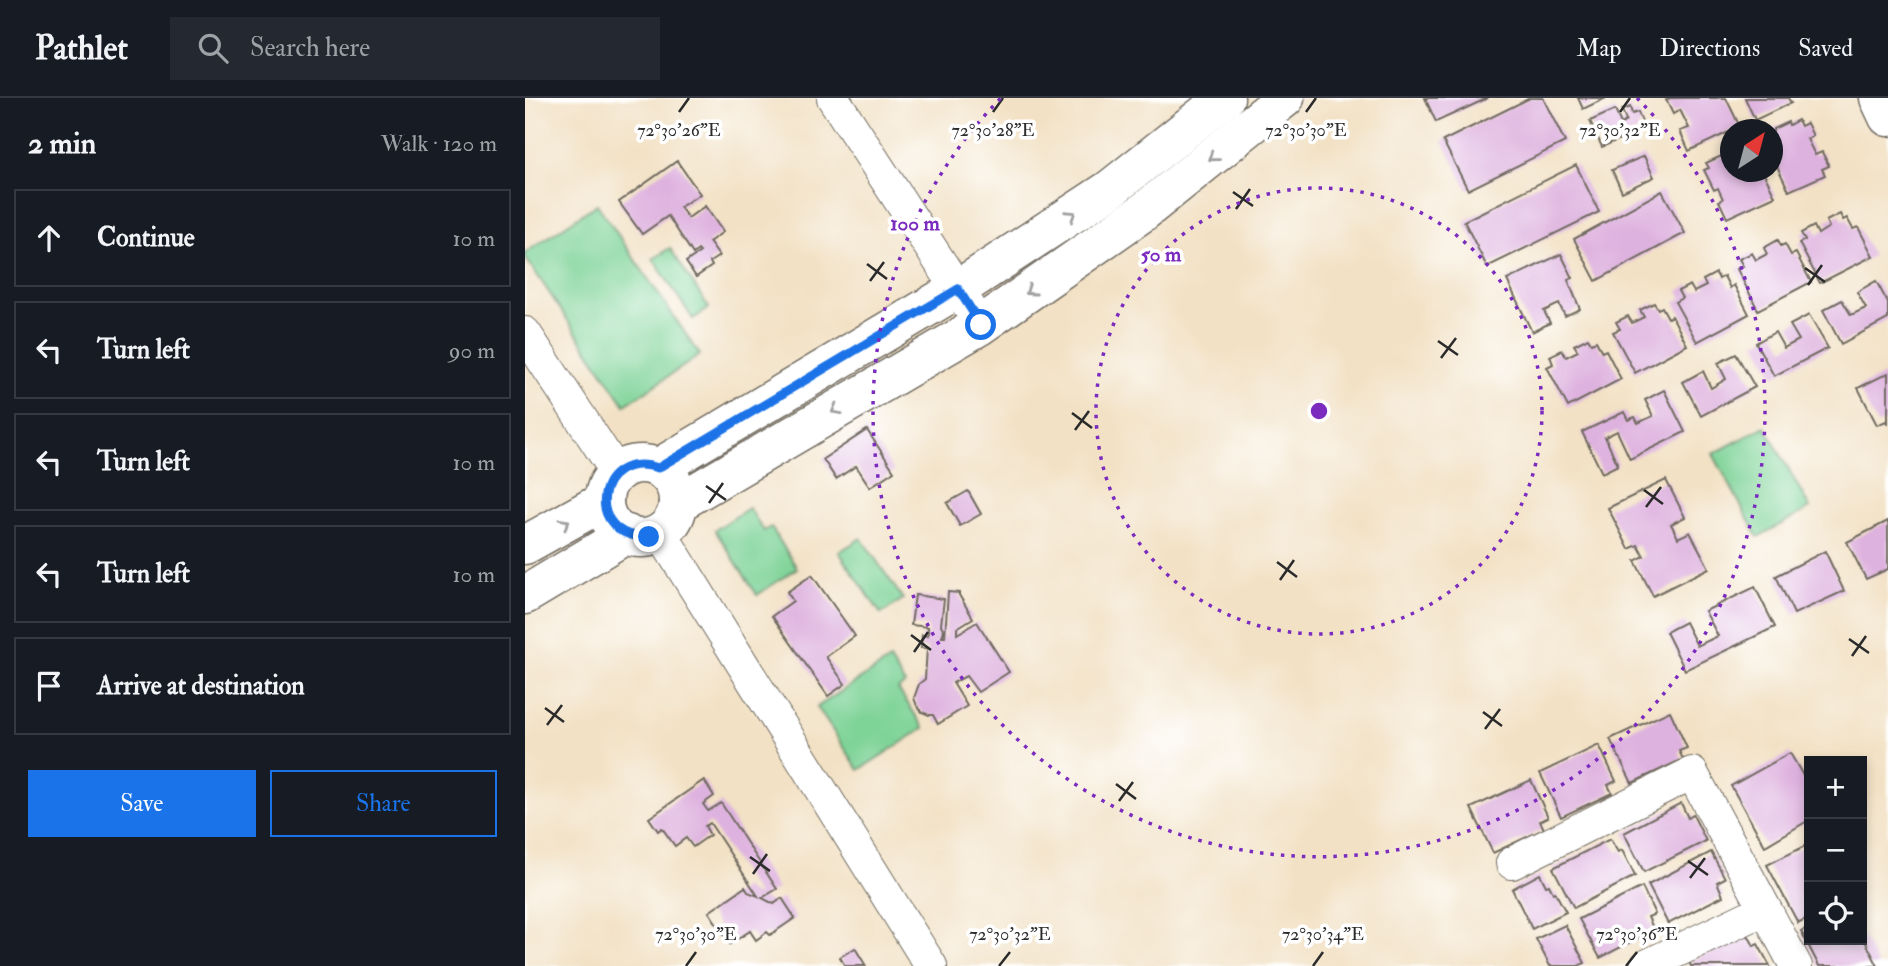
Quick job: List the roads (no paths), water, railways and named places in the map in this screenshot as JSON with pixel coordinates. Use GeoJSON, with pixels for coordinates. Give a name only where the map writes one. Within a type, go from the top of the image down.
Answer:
{"type":"FeatureCollection","features":[{"type":"Feature","properties":{"kind":"street"},"geometry":{"type":"LineString","coordinates":[[833,98],[981,325]]}},
{"type":"Feature","properties":{"kind":"street"},"geometry":{"type":"LineString","coordinates":[[658,468],[958,289],[1109,190],[1225,98]]}},
{"type":"Feature","properties":{"kind":"street"},"geometry":{"type":"LineString","coordinates":[[525,595],[655,523],[981,325],[1142,213],[1285,98]]}},
{"type":"Feature","properties":{"kind":"street"},"geometry":{"type":"LineString","coordinates":[[1879,98],[1888,117]]}},
{"type":"Feature","properties":{"kind":"street"},"geometry":{"type":"LineString","coordinates":[[525,333],[610,487],[606,512],[618,529],[655,523],[677,492],[666,474],[658,468],[636,464],[626,467],[610,487],[525,545]]}},
{"type":"Feature","properties":{"kind":"street"},"geometry":{"type":"LineString","coordinates":[[849,354],[870,391]]}},
{"type":"Feature","properties":{"kind":"street"},"geometry":{"type":"LineString","coordinates":[[655,523],[931,966]]}},
{"type":"Feature","properties":{"kind":"street"},"geometry":{"type":"LineString","coordinates":[[1512,863],[1692,773],[1796,966]]}},
{"type":"Feature","properties":{"kind":"street"},"geometry":{"type":"LineString","coordinates":[[1646,966],[1765,909]]}}]}
